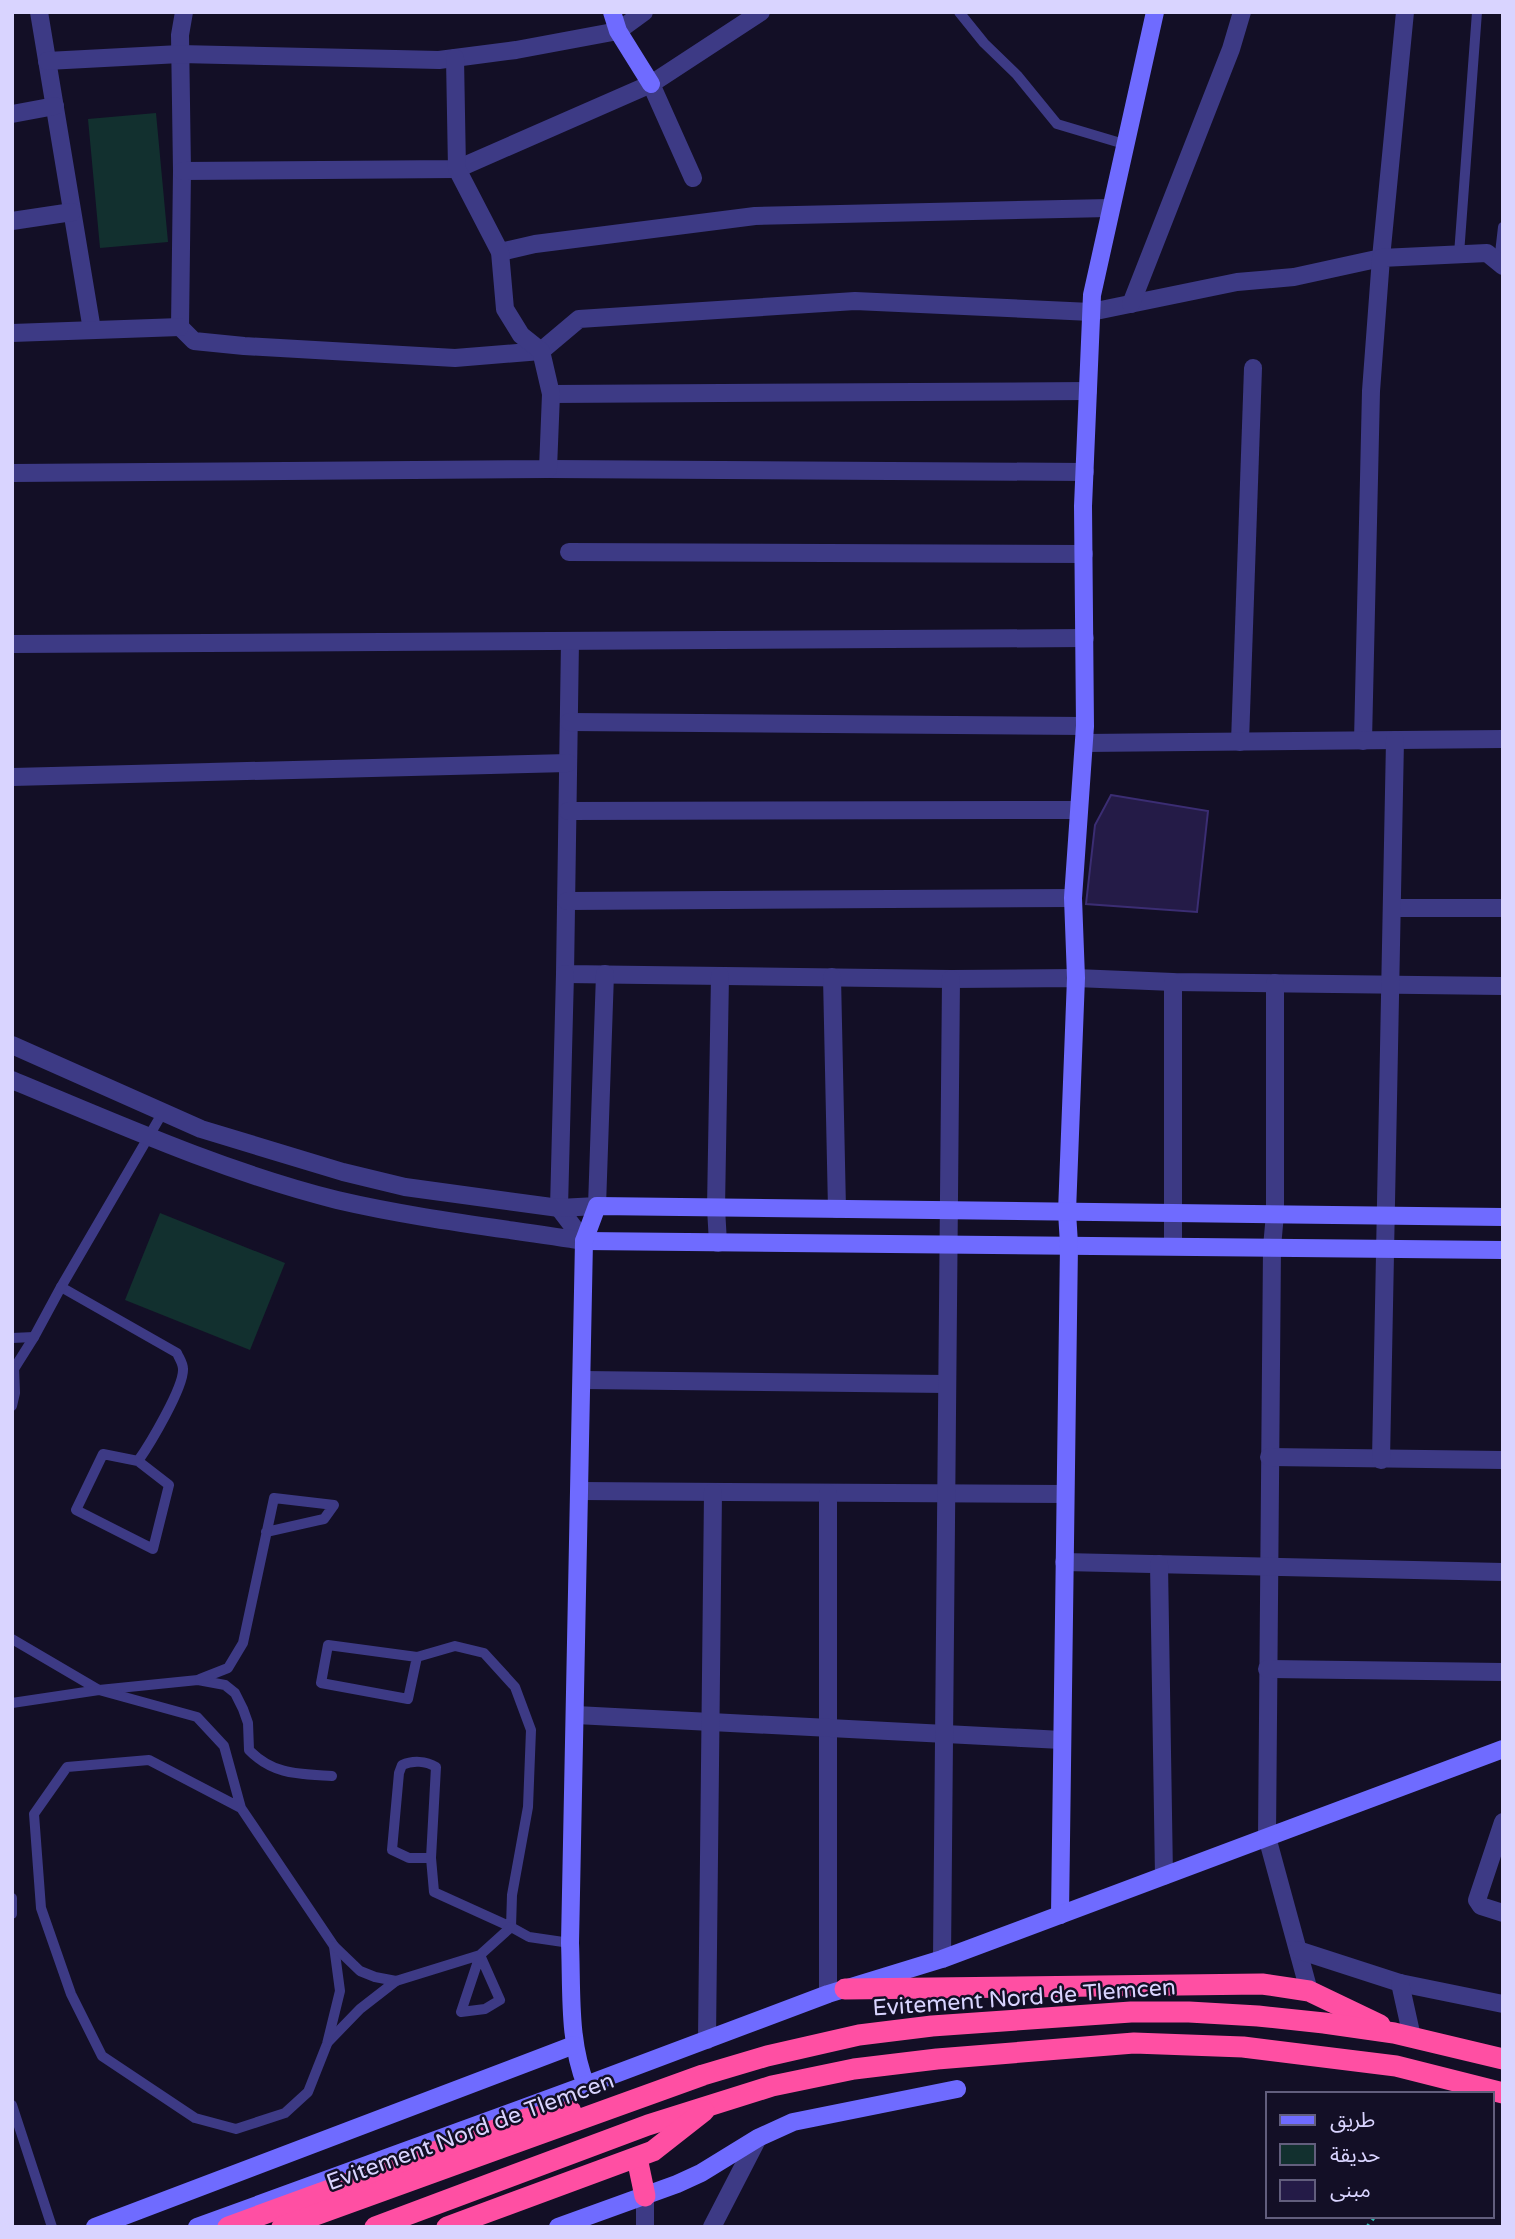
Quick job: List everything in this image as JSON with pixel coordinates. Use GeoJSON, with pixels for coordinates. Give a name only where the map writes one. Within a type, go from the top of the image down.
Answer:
{"type":"FeatureCollection","features":[{"type":"Feature","properties":{"kind":"highway"},"geometry":{"type":"LineString","coordinates":[[837,1991],[1262,1984],[1308,1991],[1328,1998],[1403,2035]]}},
{"type":"Feature","properties":{"kind":"highway","name":"Evitement Nord de Tlemcen"},"geometry":{"type":"LineString","coordinates":[[282,2227],[628,2101],[767,2056],[859,2035],[932,2026],[1131,2012],[1189,2012],[1258,2016],[1403,2035],[1503,2059]]}},
{"type":"Feature","properties":{"kind":"highway"},"geometry":{"type":"LineString","coordinates":[[375,2227],[713,2104],[772,2086],[854,2069],[937,2059],[1134,2043],[1243,2047],[1318,2054],[1396,2066],[1503,2093]]}},
{"type":"Feature","properties":{"kind":"highway"},"geometry":{"type":"LineString","coordinates":[[228,2227],[526,2119],[628,2101]]}},
{"type":"Feature","properties":{"kind":"highway"},"geometry":{"type":"LineString","coordinates":[[447,2227],[653,2151],[713,2104]]}},
{"type":"Feature","properties":{"kind":"highway"},"geometry":{"type":"LineString","coordinates":[[637,2158],[645,2196]]}},
{"type":"Feature","properties":{"kind":"main road"},"geometry":{"type":"LineString","coordinates":[[612,12],[618,31],[651,84]]}},
{"type":"Feature","properties":{"kind":"main road"},"geometry":{"type":"LineString","coordinates":[[1060,1915],[1069,1244],[1067,1212],[1076,978],[1073,898],[1085,734],[1085,472],[1091,295],[1155,12]]}},
{"type":"Feature","properties":{"kind":"main road"},"geometry":{"type":"LineString","coordinates":[[586,2085],[574,2045],[570,1943],[584,1241],[597,1206],[1503,1217]]}},
{"type":"Feature","properties":{"kind":"main road"},"geometry":{"type":"LineString","coordinates":[[584,1241],[1503,1250]]}},
{"type":"Feature","properties":{"kind":"main road"},"geometry":{"type":"LineString","coordinates":[[197,2227],[837,1991],[942,1959],[1503,1749]]}},
{"type":"Feature","properties":{"kind":"main road"},"geometry":{"type":"LineString","coordinates":[[95,2227],[574,2045]]}},
{"type":"Feature","properties":{"kind":"main road"},"geometry":{"type":"LineString","coordinates":[[558,2227],[701,2173],[758,2138],[793,2123],[957,2089]]}},
{"type":"Feature","properties":{"kind":"street"},"geometry":{"type":"LineString","coordinates":[[39,12],[92,330]]}},
{"type":"Feature","properties":{"kind":"street"},"geometry":{"type":"LineString","coordinates":[[184,12],[180,35],[180,327],[194,341],[455,358],[541,351],[579,319],[855,301],[1091,312],[1237,282],[1294,276],[1381,258],[1487,253],[1501,264]]}},
{"type":"Feature","properties":{"kind":"street"},"geometry":{"type":"LineString","coordinates":[[47,61],[180,54],[439,60],[516,50],[618,31],[645,12]]}},
{"type":"Feature","properties":{"kind":"street"},"geometry":{"type":"LineString","coordinates":[[182,171],[457,169],[651,84],[761,12]]}},
{"type":"Feature","properties":{"kind":"street"},"geometry":{"type":"LineString","coordinates":[[1131,304],[1231,49],[1242,12]]}},
{"type":"Feature","properties":{"kind":"street"},"geometry":{"type":"LineString","coordinates":[[1363,741],[1371,391],[1405,12]]}},
{"type":"Feature","properties":{"kind":"street"},"geometry":{"type":"LineString","coordinates":[[455,58],[457,169],[500,252],[505,309],[521,335],[541,351],[551,394],[548,469]]}},
{"type":"Feature","properties":{"kind":"street"},"geometry":{"type":"LineString","coordinates":[[651,84],[693,178]]}},
{"type":"Feature","properties":{"kind":"street"},"geometry":{"type":"LineString","coordinates":[[12,114],[55,106]]}},
{"type":"Feature","properties":{"kind":"street"},"geometry":{"type":"LineString","coordinates":[[500,252],[535,244],[755,216],[1110,208]]}},
{"type":"Feature","properties":{"kind":"street"},"geometry":{"type":"LineString","coordinates":[[12,220],[72,212]]}},
{"type":"Feature","properties":{"kind":"street"},"geometry":{"type":"LineString","coordinates":[[12,333],[180,327]]}},
{"type":"Feature","properties":{"kind":"street"},"geometry":{"type":"LineString","coordinates":[[1240,742],[1253,368]]}},
{"type":"Feature","properties":{"kind":"street"},"geometry":{"type":"LineString","coordinates":[[551,394],[1088,391]]}},
{"type":"Feature","properties":{"kind":"street"},"geometry":{"type":"LineString","coordinates":[[12,472],[548,469],[1085,472]]}},
{"type":"Feature","properties":{"kind":"street"},"geometry":{"type":"LineString","coordinates":[[569,552],[1084,554]]}},
{"type":"Feature","properties":{"kind":"street"},"geometry":{"type":"LineString","coordinates":[[12,644],[1085,638]]}},
{"type":"Feature","properties":{"kind":"street"},"geometry":{"type":"LineString","coordinates":[[570,641],[559,1208],[584,1241]]}},
{"type":"Feature","properties":{"kind":"street"},"geometry":{"type":"LineString","coordinates":[[569,722],[1085,734],[1240,742],[1503,739]]}},
{"type":"Feature","properties":{"kind":"street"},"geometry":{"type":"LineString","coordinates":[[1381,1460],[1395,740]]}},
{"type":"Feature","properties":{"kind":"street"},"geometry":{"type":"LineString","coordinates":[[12,776],[568,763]]}},
{"type":"Feature","properties":{"kind":"street"},"geometry":{"type":"LineString","coordinates":[[568,810],[1079,810]]}},
{"type":"Feature","properties":{"kind":"street"},"geometry":{"type":"LineString","coordinates":[[566,901],[1073,898]]}},
{"type":"Feature","properties":{"kind":"street"},"geometry":{"type":"LineString","coordinates":[[1392,908],[1503,908]]}},
{"type":"Feature","properties":{"kind":"street"},"geometry":{"type":"LineString","coordinates":[[565,974],[1076,978],[1173,982],[1503,986]]}},
{"type":"Feature","properties":{"kind":"street"},"geometry":{"type":"LineString","coordinates":[[12,1045],[201,1129],[343,1172],[405,1187],[559,1208],[597,1206],[606,974]]}},
{"type":"Feature","properties":{"kind":"street"},"geometry":{"type":"LineString","coordinates":[[718,1243],[716,1208],[720,976]]}},
{"type":"Feature","properties":{"kind":"street"},"geometry":{"type":"LineString","coordinates":[[832,977],[837,1209]]}},
{"type":"Feature","properties":{"kind":"street"},"geometry":{"type":"LineString","coordinates":[[942,1959],[951,979]]}},
{"type":"Feature","properties":{"kind":"street"},"geometry":{"type":"LineString","coordinates":[[1173,982],[1173,1245]]}},
{"type":"Feature","properties":{"kind":"street"},"geometry":{"type":"LineString","coordinates":[[1275,983],[1275,1214],[1272,1247],[1269,1457],[1267,1837],[1308,1991]]}},
{"type":"Feature","properties":{"kind":"street"},"geometry":{"type":"LineString","coordinates":[[12,1080],[147,1136],[264,1178],[337,1199],[412,1215],[584,1241]]}},
{"type":"Feature","properties":{"kind":"street"},"geometry":{"type":"LineString","coordinates":[[337,1199],[343,1172]]}},
{"type":"Feature","properties":{"kind":"street"},"geometry":{"type":"LineString","coordinates":[[583,1380],[947,1384]]}},
{"type":"Feature","properties":{"kind":"street"},"geometry":{"type":"LineString","coordinates":[[1269,1457],[1503,1460]]}},
{"type":"Feature","properties":{"kind":"street"},"geometry":{"type":"LineString","coordinates":[[580,1492],[1065,1494]]}},
{"type":"Feature","properties":{"kind":"street"},"geometry":{"type":"LineString","coordinates":[[708,2040],[713,1492]]}},
{"type":"Feature","properties":{"kind":"street"},"geometry":{"type":"LineString","coordinates":[[828,1493],[828,1728],[837,1991]]}},
{"type":"Feature","properties":{"kind":"street"},"geometry":{"type":"LineString","coordinates":[[1064,1562],[1503,1572]]}},
{"type":"Feature","properties":{"kind":"street"},"geometry":{"type":"LineString","coordinates":[[1159,1564],[1164,1876]]}},
{"type":"Feature","properties":{"kind":"street"},"geometry":{"type":"LineString","coordinates":[[1267,1669],[1503,1672]]}},
{"type":"Feature","properties":{"kind":"street"},"geometry":{"type":"LineString","coordinates":[[576,1715],[1062,1740]]}},
{"type":"Feature","properties":{"kind":"street"},"geometry":{"type":"LineString","coordinates":[[1503,1822],[1477,1899],[1481,1906],[1503,1913]]}},
{"type":"Feature","properties":{"kind":"street"},"geometry":{"type":"LineString","coordinates":[[1298,1950],[1400,1983],[1503,2004]]}},
{"type":"Feature","properties":{"kind":"street"},"geometry":{"type":"LineString","coordinates":[[1400,1983],[1403,2035]]}},
{"type":"Feature","properties":{"kind":"street"},"geometry":{"type":"LineString","coordinates":[[712,2227],[758,2138]]}},
{"type":"Feature","properties":{"kind":"street"},"geometry":{"type":"LineString","coordinates":[[645,2196],[646,2227]]}},
{"type":"Feature","properties":{"kind":"lane"},"geometry":{"type":"LineString","coordinates":[[959,12],[984,43],[1017,75],[1057,124],[1124,144]]}},
{"type":"Feature","properties":{"kind":"lane"},"geometry":{"type":"LineString","coordinates":[[1459,254],[1477,12]]}},
{"type":"Feature","properties":{"kind":"lane"},"geometry":{"type":"LineString","coordinates":[[1501,264],[1503,227]]}},
{"type":"Feature","properties":{"kind":"lane"},"geometry":{"type":"LineString","coordinates":[[12,1406],[15,1393],[13,1370],[163,1112]]}},
{"type":"Feature","properties":{"kind":"lane"},"geometry":{"type":"LineString","coordinates":[[61,1287],[177,1353],[184,1366],[182,1381],[138,1461]]}},
{"type":"Feature","properties":{"kind":"lane"},"geometry":{"type":"LineString","coordinates":[[12,1338],[34,1337]]}},
{"type":"Feature","properties":{"kind":"lane"},"geometry":{"type":"LineString","coordinates":[[103,1454],[138,1461],[169,1485],[153,1549],[76,1510],[103,1454]]}},
{"type":"Feature","properties":{"kind":"lane"},"geometry":{"type":"LineString","coordinates":[[12,1703],[99,1690],[198,1680],[228,1668],[243,1643],[266,1532],[274,1498],[334,1505],[324,1519],[266,1532]]}},
{"type":"Feature","properties":{"kind":"lane"},"geometry":{"type":"LineString","coordinates":[[12,1639],[99,1690],[197,1717],[224,1746],[241,1808],[334,1946],[360,1970],[375,1977],[396,1980]]}},
{"type":"Feature","properties":{"kind":"lane"},"geometry":{"type":"LineString","coordinates":[[327,2044],[360,2009],[396,1980],[480,1955],[511,1927],[512,1895],[528,1807],[531,1730],[515,1687],[484,1653],[455,1646],[417,1657],[328,1646],[321,1683],[408,1699],[417,1657]]}},
{"type":"Feature","properties":{"kind":"lane"},"geometry":{"type":"LineString","coordinates":[[198,1680],[225,1685],[235,1693],[247,1723],[249,1750],[262,1763],[294,1774],[332,1776]]}},
{"type":"Feature","properties":{"kind":"lane"},"geometry":{"type":"LineString","coordinates":[[241,1808],[149,1760],[67,1767],[34,1814],[41,1908],[71,1994],[102,2056],[195,2118],[236,2129],[285,2113],[308,2092],[327,2044],[340,1991],[334,1946]]}},
{"type":"Feature","properties":{"kind":"lane"},"geometry":{"type":"LineString","coordinates":[[431,1858],[409,1858],[392,1850],[399,1773],[402,1765],[409,1762],[428,1763],[436,1767],[431,1858],[435,1892],[529,1937],[570,1943]]}},
{"type":"Feature","properties":{"kind":"lane"},"geometry":{"type":"LineString","coordinates":[[12,1898],[12,1914]]}},
{"type":"Feature","properties":{"kind":"lane"},"geometry":{"type":"LineString","coordinates":[[480,1955],[500,2000],[485,2009],[461,2012],[470,1989],[480,1955]]}},
{"type":"Feature","properties":{"kind":"lane"},"geometry":{"type":"LineString","coordinates":[[12,2105],[52,2227]]}},
{"type":"Feature","properties":{"kind":"green space"},"geometry":{"type":"Polygon","coordinates":[[[156,113],[168,242],[100,248],[88,119],[156,113]]]}},
{"type":"Feature","properties":{"kind":"green space"},"geometry":{"type":"Polygon","coordinates":[[[160,1213],[285,1263],[250,1350],[125,1300],[160,1213]]]}},
{"type":"Feature","properties":{"kind":"building"},"geometry":{"type":"Polygon","coordinates":[[[1111,795],[1208,811],[1197,912],[1086,904],[1095,825],[1111,795]]]}}]}
